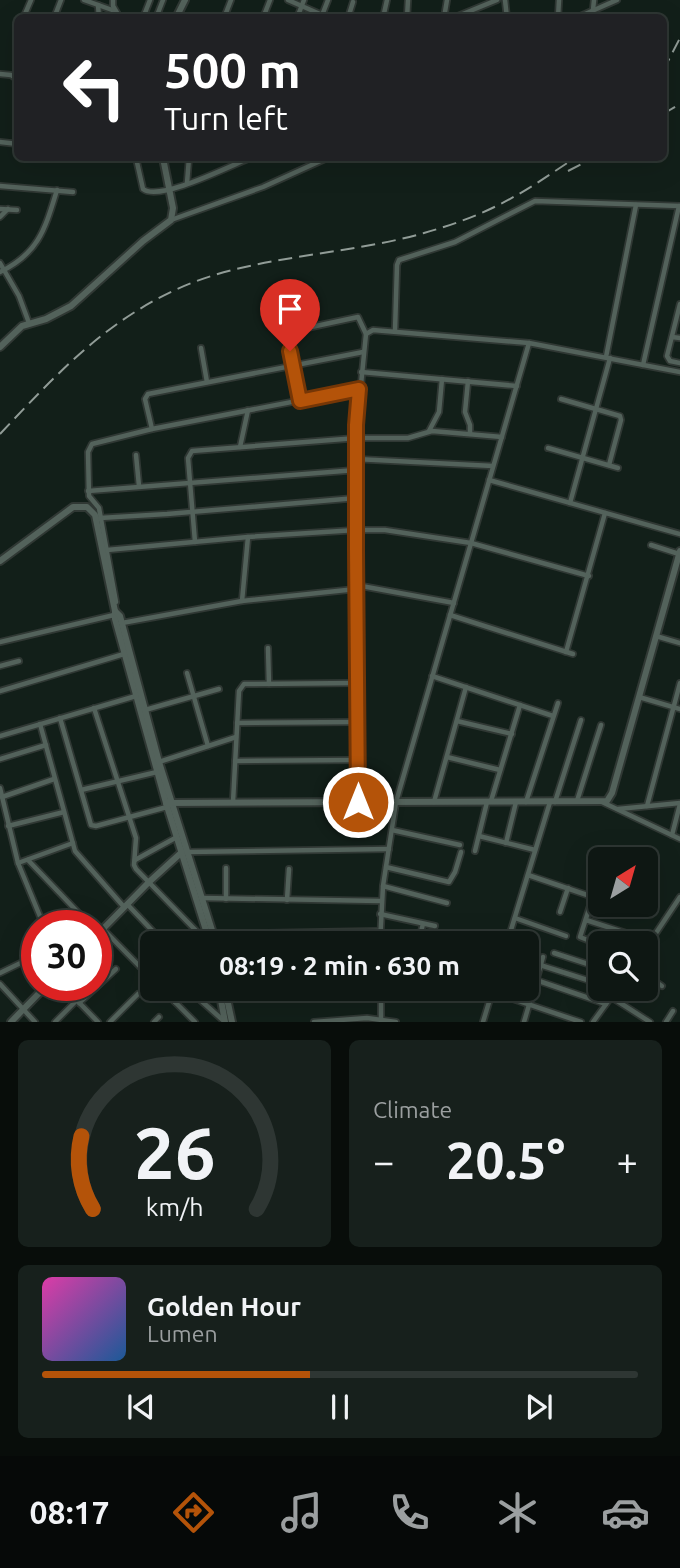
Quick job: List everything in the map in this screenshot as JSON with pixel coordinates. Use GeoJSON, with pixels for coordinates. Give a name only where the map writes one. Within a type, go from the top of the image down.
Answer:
{"type":"FeatureCollection","features":[{"type":"Feature","properties":{"kind":"main road"},"geometry":{"type":"LineString","coordinates":[[0,347],[22,326],[46,319],[71,306],[143,241],[171,220],[173,208],[164,161]]}},
{"type":"Feature","properties":{"kind":"main road"},"geometry":{"type":"LineString","coordinates":[[0,561],[73,506],[87,507],[98,516],[124,654],[157,772],[212,931]]}},
{"type":"Feature","properties":{"kind":"main road"},"geometry":{"type":"LineString","coordinates":[[168,804],[607,801],[612,793],[680,552]]}},
{"type":"Feature","properties":{"kind":"main road"},"geometry":{"type":"LineString","coordinates":[[116,613],[122,623],[168,804],[177,837],[185,852],[204,931]]}},
{"type":"Feature","properties":{"kind":"main road"},"geometry":{"type":"LineString","coordinates":[[112,919],[149,881],[185,852]]}},
{"type":"Feature","properties":{"kind":"main road"},"geometry":{"type":"LineString","coordinates":[[11,1022],[32,1001]]}},
{"type":"Feature","properties":{"kind":"main road"},"geometry":{"type":"LineString","coordinates":[[221,1001],[225,1022]]}},
{"type":"Feature","properties":{"kind":"main road"},"geometry":{"type":"LineString","coordinates":[[228,1001],[232,1022]]}},
{"type":"Feature","properties":{"kind":"street"},"geometry":{"type":"LineString","coordinates":[[25,14],[31,0]]}},
{"type":"Feature","properties":{"kind":"street"},"geometry":{"type":"LineString","coordinates":[[84,0],[115,10]]}},
{"type":"Feature","properties":{"kind":"street"},"geometry":{"type":"LineString","coordinates":[[113,0],[118,14]]}},
{"type":"Feature","properties":{"kind":"street"},"geometry":{"type":"LineString","coordinates":[[288,0],[318,14]]}},
{"type":"Feature","properties":{"kind":"street"},"geometry":{"type":"LineString","coordinates":[[299,14],[304,0]]}},
{"type":"Feature","properties":{"kind":"street"},"geometry":{"type":"LineString","coordinates":[[469,14],[483,3],[497,0]]}},
{"type":"Feature","properties":{"kind":"street"},"geometry":{"type":"LineString","coordinates":[[593,10],[594,0]]}},
{"type":"Feature","properties":{"kind":"street"},"geometry":{"type":"LineString","coordinates":[[584,14],[617,0]]}},
{"type":"Feature","properties":{"kind":"street"},"geometry":{"type":"LineString","coordinates":[[98,5],[99,14]]}},
{"type":"Feature","properties":{"kind":"street"},"geometry":{"type":"LineString","coordinates":[[137,161],[144,191],[149,192],[170,190],[242,161]]}},
{"type":"Feature","properties":{"kind":"street"},"geometry":{"type":"LineString","coordinates":[[187,183],[189,161]]}},
{"type":"Feature","properties":{"kind":"street"},"geometry":{"type":"LineString","coordinates":[[171,220],[263,187],[320,161]]}},
{"type":"Feature","properties":{"kind":"street"},"geometry":{"type":"LineString","coordinates":[[0,186],[73,192]]}},
{"type":"Feature","properties":{"kind":"street"},"geometry":{"type":"LineString","coordinates":[[2,271],[24,257],[40,240],[57,190]]}},
{"type":"Feature","properties":{"kind":"street"},"geometry":{"type":"LineString","coordinates":[[395,331],[399,260],[455,242],[531,202],[679,206],[643,365]]}},
{"type":"Feature","properties":{"kind":"street"},"geometry":{"type":"LineString","coordinates":[[570,503],[597,408],[636,205]]}},
{"type":"Feature","properties":{"kind":"street"},"geometry":{"type":"LineString","coordinates":[[0,209],[17,210]]}},
{"type":"Feature","properties":{"kind":"street"},"geometry":{"type":"LineString","coordinates":[[0,217],[8,209]]}},
{"type":"Feature","properties":{"kind":"street"},"geometry":{"type":"LineString","coordinates":[[0,263],[2,271],[19,296],[29,323]]}},
{"type":"Feature","properties":{"kind":"street"},"geometry":{"type":"LineString","coordinates":[[680,304],[667,360],[680,363]]}},
{"type":"Feature","properties":{"kind":"street"},"geometry":{"type":"LineString","coordinates":[[300,401],[287,334],[289,330],[358,317],[366,334],[356,438],[358,802]]}},
{"type":"Feature","properties":{"kind":"street"},"geometry":{"type":"LineString","coordinates":[[366,334],[373,330],[395,331],[529,343],[680,372]]}},
{"type":"Feature","properties":{"kind":"street"},"geometry":{"type":"LineString","coordinates":[[672,337],[680,338]]}},
{"type":"Feature","properties":{"kind":"street"},"geometry":{"type":"LineString","coordinates":[[380,931],[381,901],[396,802],[529,343]]}},
{"type":"Feature","properties":{"kind":"street"},"geometry":{"type":"LineString","coordinates":[[201,348],[207,382]]}},
{"type":"Feature","properties":{"kind":"street"},"geometry":{"type":"LineString","coordinates":[[152,429],[146,395],[363,352]]}},
{"type":"Feature","properties":{"kind":"street"},"geometry":{"type":"LineString","coordinates":[[361,372],[517,386]]}},
{"type":"Feature","properties":{"kind":"street"},"geometry":{"type":"LineString","coordinates":[[429,432],[439,412],[442,379]]}},
{"type":"Feature","properties":{"kind":"street"},"geometry":{"type":"LineString","coordinates":[[468,381],[465,412],[470,434]]}},
{"type":"Feature","properties":{"kind":"street"},"geometry":{"type":"LineString","coordinates":[[0,642],[116,613],[107,550],[98,516],[99,508],[88,491],[88,452],[92,444],[152,429],[359,389]]}},
{"type":"Feature","properties":{"kind":"street"},"geometry":{"type":"LineString","coordinates":[[561,399],[617,414],[621,420],[609,465]]}},
{"type":"Feature","properties":{"kind":"street"},"geometry":{"type":"LineString","coordinates":[[240,447],[248,410]]}},
{"type":"Feature","properties":{"kind":"street"},"geometry":{"type":"LineString","coordinates":[[195,542],[189,453],[356,438],[408,438],[429,432],[502,437]]}},
{"type":"Feature","properties":{"kind":"street"},"geometry":{"type":"LineString","coordinates":[[548,449],[618,468]]}},
{"type":"Feature","properties":{"kind":"street"},"geometry":{"type":"LineString","coordinates":[[136,455],[139,486]]}},
{"type":"Feature","properties":{"kind":"street"},"geometry":{"type":"LineString","coordinates":[[356,459],[493,466]]}},
{"type":"Feature","properties":{"kind":"street"},"geometry":{"type":"LineString","coordinates":[[88,491],[356,470]]}},
{"type":"Feature","properties":{"kind":"street"},"geometry":{"type":"LineString","coordinates":[[489,480],[680,534]]}},
{"type":"Feature","properties":{"kind":"street"},"geometry":{"type":"LineString","coordinates":[[98,516],[193,512],[356,498]]}},
{"type":"Feature","properties":{"kind":"street"},"geometry":{"type":"LineString","coordinates":[[566,652],[605,513]]}},
{"type":"Feature","properties":{"kind":"street"},"geometry":{"type":"LineString","coordinates":[[107,550],[356,530],[414,533],[471,543],[589,576]]}},
{"type":"Feature","properties":{"kind":"street"},"geometry":{"type":"LineString","coordinates":[[242,601],[248,537]]}},
{"type":"Feature","properties":{"kind":"street"},"geometry":{"type":"LineString","coordinates":[[651,545],[680,552]]}},
{"type":"Feature","properties":{"kind":"street"},"geometry":{"type":"LineString","coordinates":[[122,623],[242,601],[356,587],[454,603]]}},
{"type":"Feature","properties":{"kind":"street"},"geometry":{"type":"LineString","coordinates":[[450,615],[573,654]]}},
{"type":"Feature","properties":{"kind":"street"},"geometry":{"type":"LineString","coordinates":[[656,636],[680,643]]}},
{"type":"Feature","properties":{"kind":"street"},"geometry":{"type":"LineString","coordinates":[[268,648],[268,684]]}},
{"type":"Feature","properties":{"kind":"street"},"geometry":{"type":"LineString","coordinates":[[0,691],[124,654]]}},
{"type":"Feature","properties":{"kind":"street"},"geometry":{"type":"LineString","coordinates":[[0,666],[19,661]]}},
{"type":"Feature","properties":{"kind":"street"},"geometry":{"type":"LineString","coordinates":[[187,673],[208,746]]}},
{"type":"Feature","properties":{"kind":"street"},"geometry":{"type":"LineString","coordinates":[[432,676],[553,716]]}},
{"type":"Feature","properties":{"kind":"street"},"geometry":{"type":"LineString","coordinates":[[233,802],[240,688],[244,684],[357,683]]}},
{"type":"Feature","properties":{"kind":"street"},"geometry":{"type":"LineString","coordinates":[[647,806],[680,683]]}},
{"type":"Feature","properties":{"kind":"street"},"geometry":{"type":"LineString","coordinates":[[434,802],[466,687]]}},
{"type":"Feature","properties":{"kind":"street"},"geometry":{"type":"LineString","coordinates":[[145,710],[219,689]]}},
{"type":"Feature","properties":{"kind":"street"},"geometry":{"type":"LineString","coordinates":[[0,736],[136,696]]}},
{"type":"Feature","properties":{"kind":"street"},"geometry":{"type":"LineString","coordinates":[[639,697],[680,709]]}},
{"type":"Feature","properties":{"kind":"street"},"geometry":{"type":"LineString","coordinates":[[526,802],[558,702]]}},
{"type":"Feature","properties":{"kind":"street"},"geometry":{"type":"LineString","coordinates":[[475,851],[520,705]]}},
{"type":"Feature","properties":{"kind":"street"},"geometry":{"type":"LineString","coordinates":[[93,708],[137,844],[136,869],[196,931]]}},
{"type":"Feature","properties":{"kind":"street"},"geometry":{"type":"LineString","coordinates":[[60,718],[91,825],[96,826],[168,804]]}},
{"type":"Feature","properties":{"kind":"street"},"geometry":{"type":"LineString","coordinates":[[511,931],[535,850],[581,720]]}},
{"type":"Feature","properties":{"kind":"street"},"geometry":{"type":"LineString","coordinates":[[457,721],[512,734]]}},
{"type":"Feature","properties":{"kind":"street"},"geometry":{"type":"LineString","coordinates":[[237,723],[357,722]]}},
{"type":"Feature","properties":{"kind":"street"},"geometry":{"type":"LineString","coordinates":[[40,724],[72,843],[80,860],[151,931]]}},
{"type":"Feature","properties":{"kind":"street"},"geometry":{"type":"LineString","coordinates":[[577,802],[601,725]]}},
{"type":"Feature","properties":{"kind":"street"},"geometry":{"type":"LineString","coordinates":[[159,762],[236,737]]}},
{"type":"Feature","properties":{"kind":"street"},"geometry":{"type":"LineString","coordinates":[[0,759],[46,745]]}},
{"type":"Feature","properties":{"kind":"street"},"geometry":{"type":"LineString","coordinates":[[447,757],[501,770]]}},
{"type":"Feature","properties":{"kind":"street"},"geometry":{"type":"LineString","coordinates":[[235,761],[358,760]]}},
{"type":"Feature","properties":{"kind":"street"},"geometry":{"type":"LineString","coordinates":[[81,790],[157,772]]}},
{"type":"Feature","properties":{"kind":"street"},"geometry":{"type":"LineString","coordinates":[[2,797],[55,779]]}},
{"type":"Feature","properties":{"kind":"street"},"geometry":{"type":"LineString","coordinates":[[0,788],[18,863],[37,910]]}},
{"type":"Feature","properties":{"kind":"street"},"geometry":{"type":"LineString","coordinates":[[506,843],[516,802]]}},
{"type":"Feature","properties":{"kind":"street"},"geometry":{"type":"LineString","coordinates":[[601,802],[680,839]]}},
{"type":"Feature","properties":{"kind":"street"},"geometry":{"type":"LineString","coordinates":[[617,809],[680,804],[672,835]]}},
{"type":"Feature","properties":{"kind":"street"},"geometry":{"type":"LineString","coordinates":[[8,826],[64,812]]}},
{"type":"Feature","properties":{"kind":"street"},"geometry":{"type":"LineString","coordinates":[[392,830],[460,845]]}},
{"type":"Feature","properties":{"kind":"street"},"geometry":{"type":"LineString","coordinates":[[479,836],[535,850]]}},
{"type":"Feature","properties":{"kind":"street"},"geometry":{"type":"LineString","coordinates":[[135,860],[177,837]]}},
{"type":"Feature","properties":{"kind":"street"},"geometry":{"type":"LineString","coordinates":[[18,863],[72,843]]}},
{"type":"Feature","properties":{"kind":"street"},"geometry":{"type":"LineString","coordinates":[[185,852],[389,849]]}},
{"type":"Feature","properties":{"kind":"street"},"geometry":{"type":"LineString","coordinates":[[386,866],[449,882],[461,852]]}},
{"type":"Feature","properties":{"kind":"street"},"geometry":{"type":"LineString","coordinates":[[28,860],[76,910]]}},
{"type":"Feature","properties":{"kind":"street"},"geometry":{"type":"LineString","coordinates":[[226,868],[226,899]]}},
{"type":"Feature","properties":{"kind":"street"},"geometry":{"type":"LineString","coordinates":[[287,900],[289,869]]}},
{"type":"Feature","properties":{"kind":"street"},"geometry":{"type":"LineString","coordinates":[[528,875],[588,895]]}},
{"type":"Feature","properties":{"kind":"street"},"geometry":{"type":"LineString","coordinates":[[383,886],[446,903]]}},
{"type":"Feature","properties":{"kind":"street"},"geometry":{"type":"LineString","coordinates":[[560,912],[568,888]]}},
{"type":"Feature","properties":{"kind":"street"},"geometry":{"type":"LineString","coordinates":[[658,931],[680,897]]}},
{"type":"Feature","properties":{"kind":"street"},"geometry":{"type":"LineString","coordinates":[[202,898],[381,901]]}},
{"type":"Feature","properties":{"kind":"street"},"geometry":{"type":"LineString","coordinates":[[588,913],[580,937],[588,940]]}},
{"type":"Feature","properties":{"kind":"street"},"geometry":{"type":"LineString","coordinates":[[380,914],[435,926]]}},
{"type":"Feature","properties":{"kind":"street"},"geometry":{"type":"LineString","coordinates":[[515,918],[566,936]]}},
{"type":"Feature","properties":{"kind":"street"},"geometry":{"type":"LineString","coordinates":[[586,920],[620,931]]}},
{"type":"Feature","properties":{"kind":"street"},"geometry":{"type":"LineString","coordinates":[[421,931],[423,924]]}},
{"type":"Feature","properties":{"kind":"street"},"geometry":{"type":"LineString","coordinates":[[112,944],[140,969]]}},
{"type":"Feature","properties":{"kind":"street"},"geometry":{"type":"LineString","coordinates":[[554,953],[588,964]]}},
{"type":"Feature","properties":{"kind":"street"},"geometry":{"type":"LineString","coordinates":[[539,968],[542,957]]}},
{"type":"Feature","properties":{"kind":"street"},"geometry":{"type":"LineString","coordinates":[[0,973],[21,963]]}},
{"type":"Feature","properties":{"kind":"street"},"geometry":{"type":"LineString","coordinates":[[540,965],[588,980]]}},
{"type":"Feature","properties":{"kind":"street"},"geometry":{"type":"LineString","coordinates":[[55,1022],[116,969]]}},
{"type":"Feature","properties":{"kind":"street"},"geometry":{"type":"LineString","coordinates":[[539,980],[606,1003],[593,1022]]}},
{"type":"Feature","properties":{"kind":"street"},"geometry":{"type":"LineString","coordinates":[[658,983],[662,986]]}},
{"type":"Feature","properties":{"kind":"street"},"geometry":{"type":"LineString","coordinates":[[0,984],[35,1022]]}},
{"type":"Feature","properties":{"kind":"street"},"geometry":{"type":"LineString","coordinates":[[110,1022],[138,994]]}},
{"type":"Feature","properties":{"kind":"street"},"geometry":{"type":"LineString","coordinates":[[202,1001],[225,1022]]}},
{"type":"Feature","properties":{"kind":"street"},"geometry":{"type":"LineString","coordinates":[[381,1001],[381,1018]]}},
{"type":"Feature","properties":{"kind":"street"},"geometry":{"type":"LineString","coordinates":[[483,1022],[490,1001]]}},
{"type":"Feature","properties":{"kind":"street"},"geometry":{"type":"LineString","coordinates":[[521,1001],[581,1022]]}},
{"type":"Feature","properties":{"kind":"street"},"geometry":{"type":"LineString","coordinates":[[524,1022],[530,1001]]}},
{"type":"Feature","properties":{"kind":"street"},"geometry":{"type":"LineString","coordinates":[[617,1001],[650,1022]]}},
{"type":"Feature","properties":{"kind":"street"},"geometry":{"type":"LineString","coordinates":[[78,1002],[98,1022]]}},
{"type":"Feature","properties":{"kind":"street"},"geometry":{"type":"LineString","coordinates":[[175,1002],[195,1022]]}},
{"type":"Feature","properties":{"kind":"street"},"geometry":{"type":"LineString","coordinates":[[666,1022],[673,1011]]}},
{"type":"Feature","properties":{"kind":"street"},"geometry":{"type":"LineString","coordinates":[[154,1022],[159,1017]]}},
{"type":"Feature","properties":{"kind":"street"},"geometry":{"type":"LineString","coordinates":[[314,1022],[381,1018],[396,1022]]}},
{"type":"Feature","properties":{"kind":"railway"},"geometry":{"type":"LineString","coordinates":[[667,63],[680,38]]}},
{"type":"Feature","properties":{"kind":"railway"},"geometry":{"type":"LineString","coordinates":[[667,112],[680,104]]}},
{"type":"Feature","properties":{"kind":"railway"},"geometry":{"type":"LineString","coordinates":[[0,434],[80,353],[124,319],[175,290],[234,270],[393,241],[448,226],[506,201],[570,161]]}},
{"type":"Feature","properties":{"kind":"railway"},"geometry":{"type":"LineString","coordinates":[[568,171],[587,161]]}},
{"type":"Feature","properties":{"kind":"route"},"geometry":{"type":"LineString","coordinates":[[290,351],[300,401],[359,389],[356,425],[358,802]]}}]}
